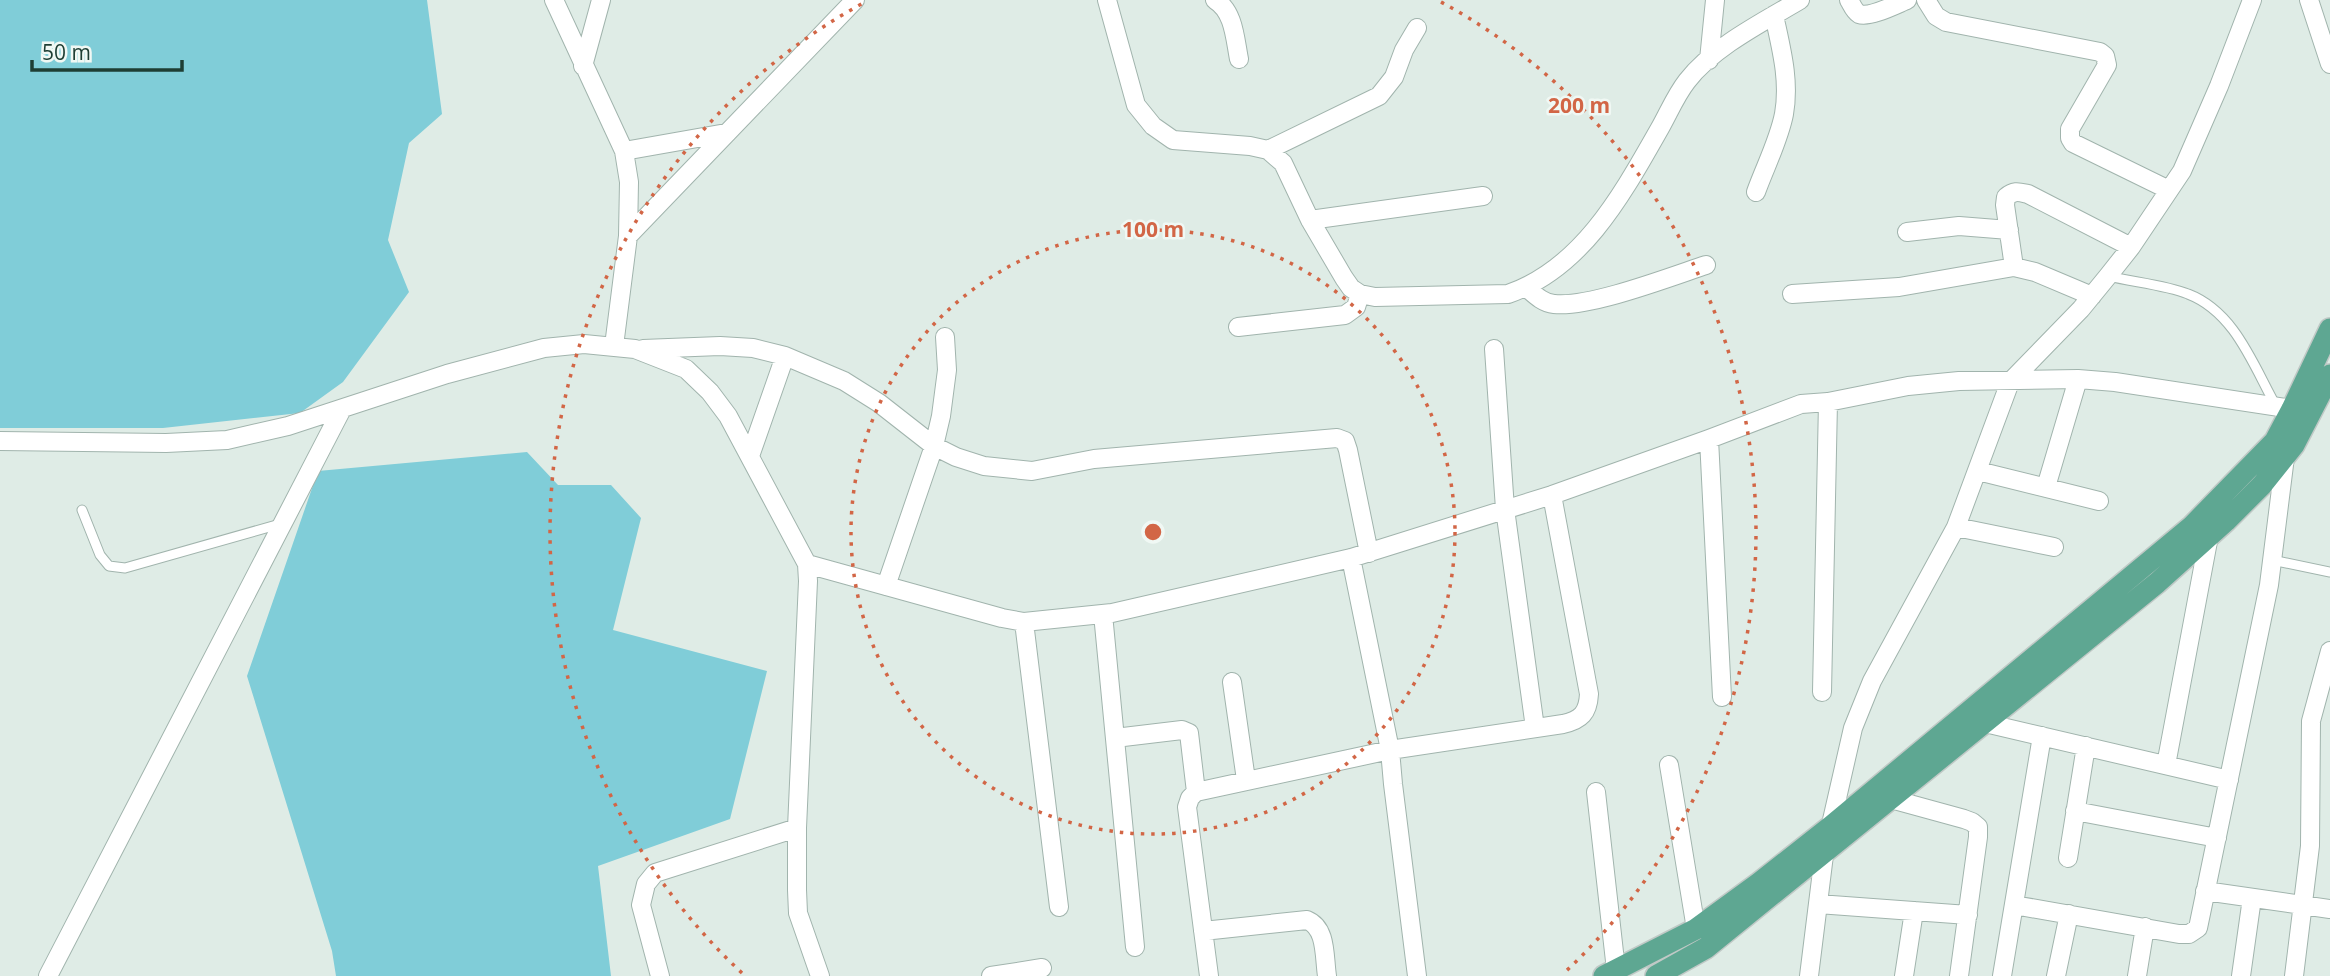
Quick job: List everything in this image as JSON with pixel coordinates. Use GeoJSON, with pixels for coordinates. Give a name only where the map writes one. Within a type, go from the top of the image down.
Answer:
{"type":"FeatureCollection","features":[{"type":"Feature","properties":{"kind":"main road"},"geometry":{"type":"LineString","coordinates":[[1610,973],[1696,929],[1830,827],[2192,526],[2275,441],[2284,408],[2330,329]]}},
{"type":"Feature","properties":{"kind":"main road"},"geometry":{"type":"LineString","coordinates":[[1656,976],[1706,948],[1824,855],[2157,583],[2210,536],[2262,485],[2294,445],[2330,375]]}},
{"type":"Feature","properties":{"kind":"street"},"geometry":{"type":"LineString","coordinates":[[554,0],[624,151],[629,183],[628,236],[614,346]]}},
{"type":"Feature","properties":{"kind":"street"},"geometry":{"type":"LineString","coordinates":[[583,66],[601,0]]}},
{"type":"Feature","properties":{"kind":"street"},"geometry":{"type":"LineString","coordinates":[[628,236],[855,0]]}},
{"type":"Feature","properties":{"kind":"street"},"geometry":{"type":"LineString","coordinates":[[1107,0],[1136,105],[1153,126],[1173,140],[1268,150],[1283,163],[1310,220],[1351,288],[1360,294],[1375,297],[1508,295],[1546,277],[1582,246],[1628,183],[1686,82],[1723,47],[1800,0]]}},
{"type":"Feature","properties":{"kind":"street"},"geometry":{"type":"LineString","coordinates":[[1215,0],[1220,2],[1232,23],[1239,59]]}},
{"type":"Feature","properties":{"kind":"street"},"geometry":{"type":"LineString","coordinates":[[1709,60],[1715,0]]}},
{"type":"Feature","properties":{"kind":"street"},"geometry":{"type":"LineString","coordinates":[[1849,0],[1854,10],[1867,15],[1908,0]]}},
{"type":"Feature","properties":{"kind":"street"},"geometry":{"type":"LineString","coordinates":[[1926,0],[1936,16],[1946,22],[2100,51],[2105,55],[2107,65],[2070,129],[2070,138],[2074,143],[2169,190]]}},
{"type":"Feature","properties":{"kind":"street"},"geometry":{"type":"LineString","coordinates":[[1809,976],[1824,855],[1853,728],[1872,681],[1956,527],[2010,382],[2092,296],[2131,247],[2182,171],[2252,0]]}},
{"type":"Feature","properties":{"kind":"street"},"geometry":{"type":"LineString","coordinates":[[2309,0],[2330,64]]}},
{"type":"Feature","properties":{"kind":"street"},"geometry":{"type":"LineString","coordinates":[[1756,192],[1783,116],[1787,89],[1774,15]]}},
{"type":"Feature","properties":{"kind":"street"},"geometry":{"type":"LineString","coordinates":[[1268,150],[1379,96],[1394,77],[1404,50],[1417,28]]}},
{"type":"Feature","properties":{"kind":"street"},"geometry":{"type":"LineString","coordinates":[[624,151],[726,133]]}},
{"type":"Feature","properties":{"kind":"street"},"geometry":{"type":"LineString","coordinates":[[2014,267],[2006,197],[2018,191],[2131,247]]}},
{"type":"Feature","properties":{"kind":"street"},"geometry":{"type":"LineString","coordinates":[[1310,220],[1483,196]]}},
{"type":"Feature","properties":{"kind":"street"},"geometry":{"type":"LineString","coordinates":[[1907,232],[1959,226],[2009,230]]}},
{"type":"Feature","properties":{"kind":"street"},"geometry":{"type":"LineString","coordinates":[[1527,288],[1542,300],[1554,304],[1577,303],[1706,265]]}},
{"type":"Feature","properties":{"kind":"street"},"geometry":{"type":"LineString","coordinates":[[1792,295],[1899,287],[2014,267],[2035,272],[2092,296]]}},
{"type":"Feature","properties":{"kind":"street"},"geometry":{"type":"LineString","coordinates":[[1238,327],[1345,315],[1356,307],[1360,294]]}},
{"type":"Feature","properties":{"kind":"street"},"geometry":{"type":"LineString","coordinates":[[886,586],[934,446],[947,370],[945,337]]}},
{"type":"Feature","properties":{"kind":"street"},"geometry":{"type":"LineString","coordinates":[[0,441],[166,443],[227,440],[288,426],[447,374],[544,348],[584,344],[635,349],[689,346],[753,348],[785,356],[844,381],[879,403],[934,446],[984,466],[1032,471],[1094,459],[1337,438],[1345,441],[1390,750],[1417,976]]}},
{"type":"Feature","properties":{"kind":"street"},"geometry":{"type":"LineString","coordinates":[[635,349],[686,369],[710,392],[728,415],[807,564],[797,828],[798,913],[820,976]]}},
{"type":"Feature","properties":{"kind":"street"},"geometry":{"type":"LineString","coordinates":[[1493,349],[1504,509],[1535,728]]}},
{"type":"Feature","properties":{"kind":"street"},"geometry":{"type":"LineString","coordinates":[[750,456],[785,356]]}},
{"type":"Feature","properties":{"kind":"street"},"geometry":{"type":"LineString","coordinates":[[2046,487],[2078,379]]}},
{"type":"Feature","properties":{"kind":"street"},"geometry":{"type":"LineString","coordinates":[[807,564],[1024,622],[1103,614],[1360,555],[1552,495],[1801,404],[1828,402],[1908,386],[1959,381],[2078,379],[2115,382],[2284,408]]}},
{"type":"Feature","properties":{"kind":"street"},"geometry":{"type":"LineString","coordinates":[[1822,692],[1828,402]]}},
{"type":"Feature","properties":{"kind":"street"},"geometry":{"type":"LineString","coordinates":[[48,976],[342,409]]}},
{"type":"Feature","properties":{"kind":"street"},"geometry":{"type":"LineString","coordinates":[[1709,439],[1722,697]]}},
{"type":"Feature","properties":{"kind":"street"},"geometry":{"type":"LineString","coordinates":[[2014,905],[2189,934],[2198,928],[2266,598],[2285,457]]}},
{"type":"Feature","properties":{"kind":"street"},"geometry":{"type":"LineString","coordinates":[[1978,471],[2099,502]]}},
{"type":"Feature","properties":{"kind":"street"},"geometry":{"type":"LineString","coordinates":[[1209,976],[1188,807],[1196,792],[1390,750],[1575,721],[1584,715],[1589,705],[1589,694],[1552,495]]}},
{"type":"Feature","properties":{"kind":"street"},"geometry":{"type":"LineString","coordinates":[[1956,527],[2054,547]]}},
{"type":"Feature","properties":{"kind":"street"},"geometry":{"type":"LineString","coordinates":[[2166,765],[2210,536]]}},
{"type":"Feature","properties":{"kind":"street"},"geometry":{"type":"LineString","coordinates":[[1103,614],[1135,947]]}},
{"type":"Feature","properties":{"kind":"street"},"geometry":{"type":"LineString","coordinates":[[1024,622],[1059,907]]}},
{"type":"Feature","properties":{"kind":"street"},"geometry":{"type":"LineString","coordinates":[[2294,976],[2310,846],[2311,721],[2330,651]]}},
{"type":"Feature","properties":{"kind":"street"},"geometry":{"type":"LineString","coordinates":[[1232,682],[1246,780]]}},
{"type":"Feature","properties":{"kind":"street"},"geometry":{"type":"LineString","coordinates":[[1985,723],[2229,779]]}},
{"type":"Feature","properties":{"kind":"street"},"geometry":{"type":"LineString","coordinates":[[1115,738],[1182,730],[1189,733],[1196,792]]}},
{"type":"Feature","properties":{"kind":"street"},"geometry":{"type":"LineString","coordinates":[[2003,976],[2042,736]]}},
{"type":"Feature","properties":{"kind":"street"},"geometry":{"type":"LineString","coordinates":[[2068,858],[2085,746]]}},
{"type":"Feature","properties":{"kind":"street"},"geometry":{"type":"LineString","coordinates":[[1669,765],[1696,929]]}},
{"type":"Feature","properties":{"kind":"street"},"geometry":{"type":"LineString","coordinates":[[1596,792],[1610,973]]}},
{"type":"Feature","properties":{"kind":"street"},"geometry":{"type":"LineString","coordinates":[[1891,799],[1964,819],[1978,827],[1959,976]]}},
{"type":"Feature","properties":{"kind":"street"},"geometry":{"type":"LineString","coordinates":[[2075,811],[2217,838]]}},
{"type":"Feature","properties":{"kind":"street"},"geometry":{"type":"LineString","coordinates":[[660,976],[640,905],[646,884],[655,873],[797,828]]}},
{"type":"Feature","properties":{"kind":"street"},"geometry":{"type":"LineString","coordinates":[[2206,891],[2330,909]]}},
{"type":"Feature","properties":{"kind":"street"},"geometry":{"type":"LineString","coordinates":[[2241,976],[2252,898]]}},
{"type":"Feature","properties":{"kind":"street"},"geometry":{"type":"LineString","coordinates":[[1818,904],[1968,915]]}},
{"type":"Feature","properties":{"kind":"street"},"geometry":{"type":"LineString","coordinates":[[1903,976],[1914,911]]}},
{"type":"Feature","properties":{"kind":"street"},"geometry":{"type":"LineString","coordinates":[[2056,976],[2070,914]]}},
{"type":"Feature","properties":{"kind":"street"},"geometry":{"type":"LineString","coordinates":[[1203,931],[1307,920],[1316,923],[1320,930],[1327,976]]}},
{"type":"Feature","properties":{"kind":"street"},"geometry":{"type":"LineString","coordinates":[[2137,976],[2145,927]]}},
{"type":"Feature","properties":{"kind":"street"},"geometry":{"type":"LineString","coordinates":[[991,976],[1042,968]]}},
{"type":"Feature","properties":{"kind":"lane"},"geometry":{"type":"LineString","coordinates":[[2108,276],[2187,293],[2212,307],[2230,323],[2284,408]]}},
{"type":"Feature","properties":{"kind":"lane"},"geometry":{"type":"LineString","coordinates":[[82,510],[100,555],[109,566],[125,568],[285,522]]}},
{"type":"Feature","properties":{"kind":"lane"},"geometry":{"type":"LineString","coordinates":[[2272,560],[2330,572]]}},
{"type":"Feature","properties":{"kind":"water"},"geometry":{"type":"Polygon","coordinates":[[[0,0],[427,0],[442,114],[409,143],[388,240],[409,292],[343,382],[300,413],[163,428],[0,428],[0,0]]]}},
{"type":"Feature","properties":{"kind":"water"},"geometry":{"type":"Polygon","coordinates":[[[527,452],[558,485],[611,485],[641,518],[613,630],[767,671],[730,819],[598,866],[611,976],[336,976],[332,951],[247,676],[318,471],[527,452]]]}}]}
